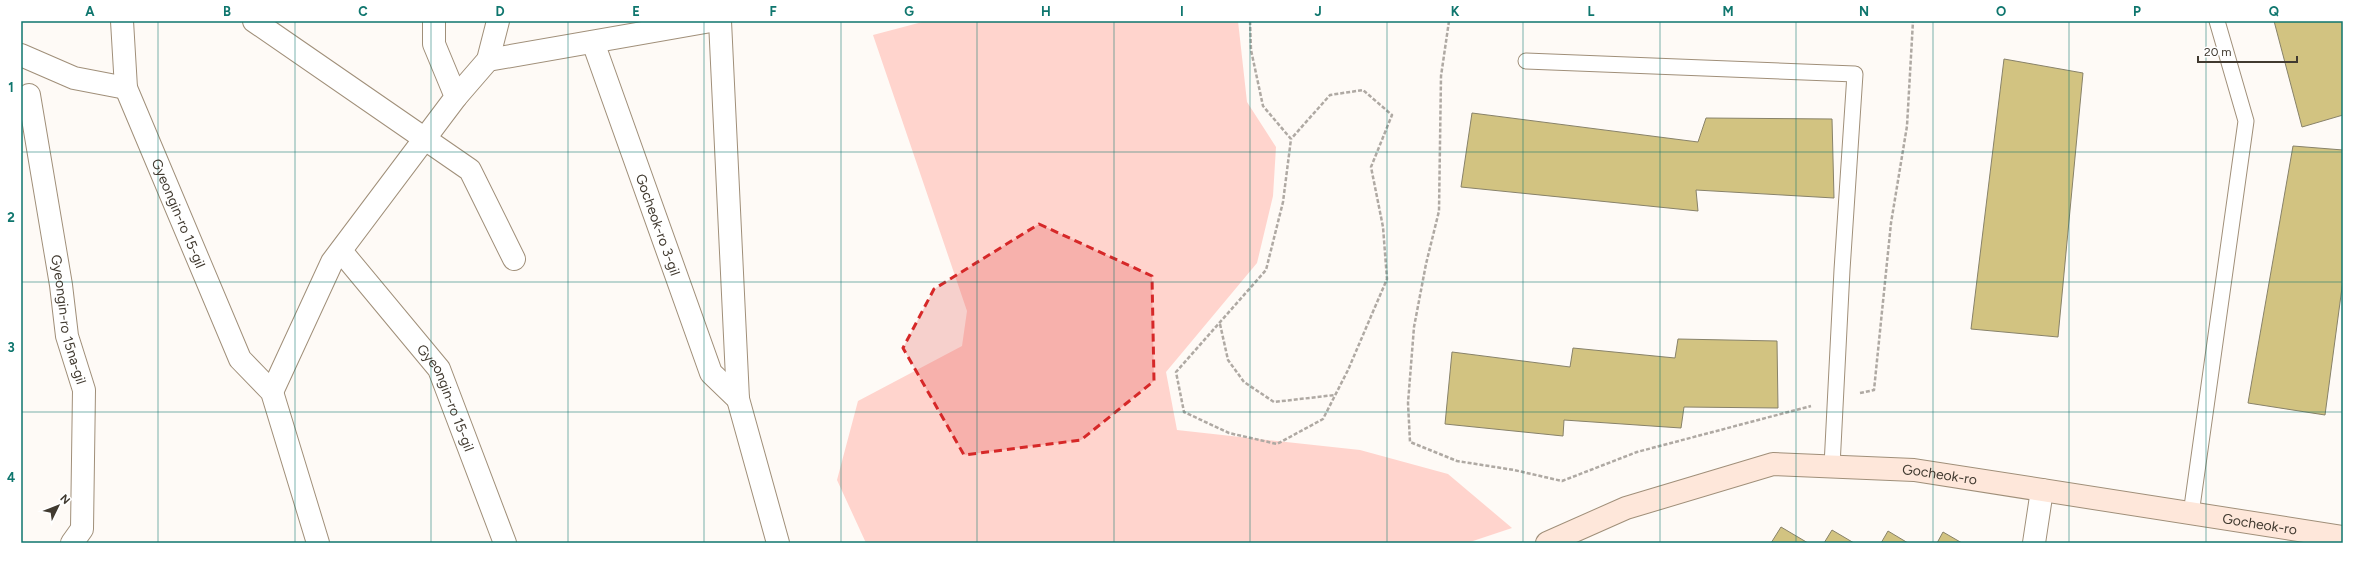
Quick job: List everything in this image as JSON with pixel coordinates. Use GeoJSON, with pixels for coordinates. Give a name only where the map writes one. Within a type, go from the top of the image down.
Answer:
{"type":"FeatureCollection","features":[{"type":"Feature","properties":{"kind":"main road","name":"Gocheok-ro"},"geometry":{"type":"LineString","coordinates":[[1551,542],[1626,508],[1773,464],[1914,470],[2191,514],[2343,536]]}},
{"type":"Feature","properties":{"kind":"street","name":"Gyeongin-ro 15-gil"},"geometry":{"type":"LineString","coordinates":[[122,21],[126,88],[240,359],[272,392],[318,543]]}},
{"type":"Feature","properties":{"kind":"street"},"geometry":{"type":"LineString","coordinates":[[254,21],[426,137],[470,170],[514,259]]}},
{"type":"Feature","properties":{"kind":"street"},"geometry":{"type":"LineString","coordinates":[[434,21],[434,44],[456,97]]}},
{"type":"Feature","properties":{"kind":"street"},"geometry":{"type":"LineString","coordinates":[[272,392],[332,262],[456,97],[488,60],[498,21]]}},
{"type":"Feature","properties":{"kind":"street"},"geometry":{"type":"LineString","coordinates":[[488,60],[711,21]]}},
{"type":"Feature","properties":{"kind":"street"},"geometry":{"type":"LineString","coordinates":[[720,21],[738,399],[773,542]]}},
{"type":"Feature","properties":{"kind":"street","name":"Gocheok-ro 3-gil"},"geometry":{"type":"LineString","coordinates":[[593,42],[711,373],[738,399]]}},
{"type":"Feature","properties":{"kind":"street"},"geometry":{"type":"LineString","coordinates":[[21,55],[74,78],[126,88]]}},
{"type":"Feature","properties":{"kind":"street","name":"Gyeongin-ro 15na-gil"},"geometry":{"type":"LineString","coordinates":[[29,95],[61,286],[66,336],[84,390],[82,529],[72,543]]}},
{"type":"Feature","properties":{"kind":"street","name":"Gyeongin-ro 15-gil"},"geometry":{"type":"LineString","coordinates":[[341,251],[439,369],[505,543]]}},
{"type":"Feature","properties":{"kind":"street"},"geometry":{"type":"LineString","coordinates":[[2034,543],[2042,490]]}},
{"type":"Feature","properties":{"kind":"lane"},"geometry":{"type":"LineString","coordinates":[[2191,514],[2246,121],[2217,21]]}},
{"type":"Feature","properties":{"kind":"lane"},"geometry":{"type":"LineString","coordinates":[[1526,61],[1855,74],[1842,270],[1832,466]]}},
{"type":"Feature","properties":{"kind":"path"},"geometry":{"type":"LineString","coordinates":[[1250,21],[1252,50],[1263,106],[1290,140]]}},
{"type":"Feature","properties":{"kind":"path"},"geometry":{"type":"LineString","coordinates":[[1449,21],[1441,76],[1439,212],[1426,264],[1414,327],[1408,403],[1410,442],[1458,460],[1514,470],[1562,481],[1637,452],[1813,405]]}},
{"type":"Feature","properties":{"kind":"path"},"geometry":{"type":"LineString","coordinates":[[1859,394],[1874,390],[1891,223],[1907,126],[1913,21]]}},
{"type":"Feature","properties":{"kind":"path"},"geometry":{"type":"LineString","coordinates":[[1363,90],[1392,115],[1371,167],[1383,226],[1387,278],[1323,419],[1277,444],[1229,433],[1184,412],[1176,372],[1266,270],[1283,202],[1290,140],[1330,95],[1363,90]]}},
{"type":"Feature","properties":{"kind":"path"},"geometry":{"type":"LineString","coordinates":[[1219,324],[1228,360],[1244,382],[1274,402],[1335,395]]}},
{"type":"Feature","properties":{"kind":"highlighted area"},"geometry":{"type":"Polygon","coordinates":[[[1039,224],[1152,276],[1154,381],[1081,440],[964,455],[903,348],[934,289],[1039,224]]]}},
{"type":"Feature","properties":{"kind":"shaded area"},"geometry":{"type":"Polygon","coordinates":[[[926,21],[1238,21],[1247,102],[1276,147],[1273,196],[1257,263],[1166,372],[1177,430],[1360,450],[1448,474],[1512,528],[1467,543],[866,543],[837,480],[858,401],[962,346],[967,311],[873,35],[926,21]]]}},
{"type":"Feature","properties":{"kind":"building"},"geometry":{"type":"Polygon","coordinates":[[[2274,21],[2343,21],[2343,115],[2302,127],[2274,21]]]}},
{"type":"Feature","properties":{"kind":"building"},"geometry":{"type":"Polygon","coordinates":[[[2004,59],[2083,73],[2058,337],[1971,329],[2004,59]]]}},
{"type":"Feature","properties":{"kind":"building"},"geometry":{"type":"Polygon","coordinates":[[[1472,113],[1698,142],[1706,118],[1832,119],[1834,198],[1696,190],[1698,211],[1461,187],[1472,113]]]}},
{"type":"Feature","properties":{"kind":"building"},"geometry":{"type":"Polygon","coordinates":[[[2293,146],[2343,150],[2343,280],[2325,415],[2248,403],[2293,146]]]}},
{"type":"Feature","properties":{"kind":"building"},"geometry":{"type":"Polygon","coordinates":[[[1678,339],[1777,341],[1778,408],[1684,407],[1681,428],[1564,420],[1563,436],[1445,424],[1452,352],[1570,367],[1573,348],[1675,358],[1678,339]]]}},
{"type":"Feature","properties":{"kind":"building"},"geometry":{"type":"Polygon","coordinates":[[[1781,527],[1808,543],[1771,543],[1781,527]]]}},
{"type":"Feature","properties":{"kind":"building"},"geometry":{"type":"Polygon","coordinates":[[[1832,530],[1854,543],[1824,543],[1832,530]]]}},
{"type":"Feature","properties":{"kind":"building"},"geometry":{"type":"Polygon","coordinates":[[[1888,531],[1908,543],[1881,543],[1888,531]]]}},
{"type":"Feature","properties":{"kind":"building"},"geometry":{"type":"Polygon","coordinates":[[[1943,532],[1962,543],[1937,543],[1943,532]]]}}]}
